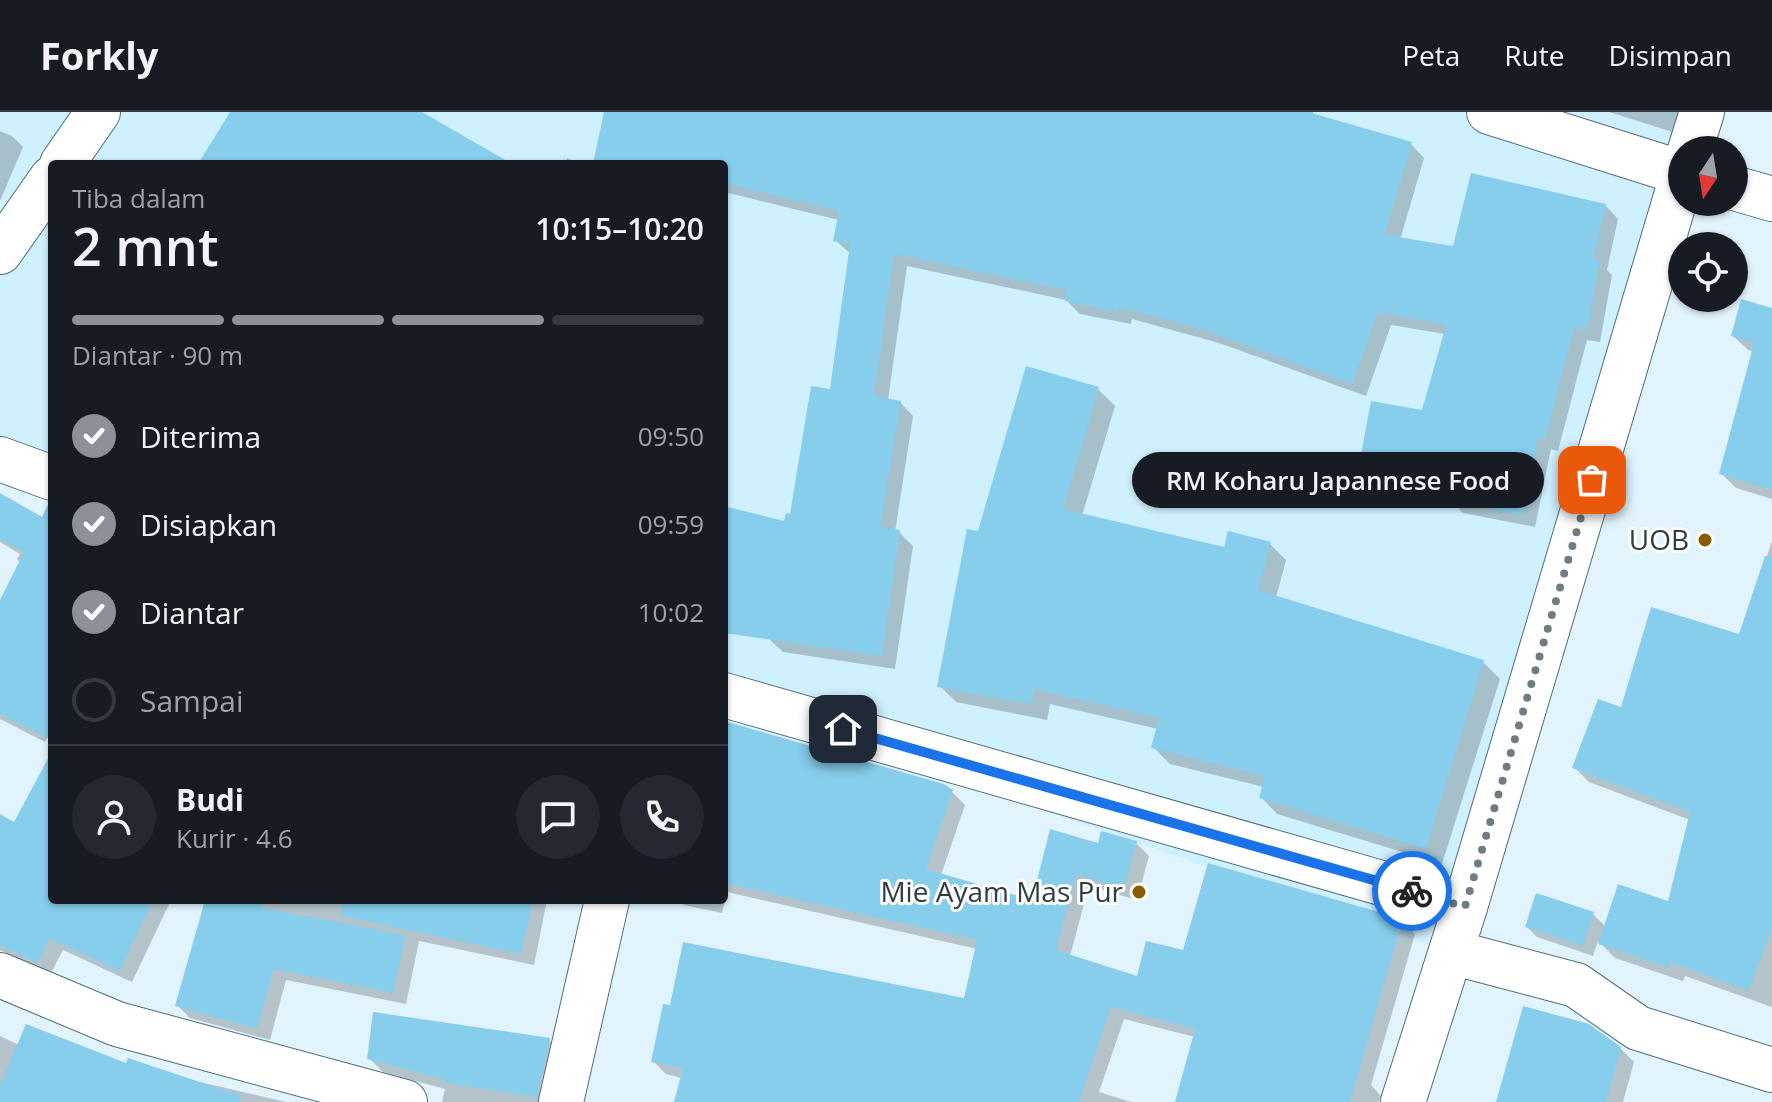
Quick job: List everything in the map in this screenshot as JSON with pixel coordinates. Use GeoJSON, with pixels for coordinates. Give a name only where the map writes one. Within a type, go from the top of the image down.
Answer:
{"type":"FeatureCollection","features":[{"type":"Feature","properties":{"kind":"main road"},"geometry":{"type":"LineString","coordinates":[[65,160],[98,112]]}},
{"type":"Feature","properties":{"kind":"main road"},"geometry":{"type":"LineString","coordinates":[[1489,112],[1668,170]]}},
{"type":"Feature","properties":{"kind":"main road"},"geometry":{"type":"LineString","coordinates":[[1694,136],[1702,112]]}},
{"type":"Feature","properties":{"kind":"main road"},"geometry":{"type":"LineString","coordinates":[[0,252],[48,184]]}},
{"type":"Feature","properties":{"kind":"main road"},"geometry":{"type":"LineString","coordinates":[[1748,192],[1772,199]]}},
{"type":"Feature","properties":{"kind":"main road"},"geometry":{"type":"LineString","coordinates":[[1403,1102],[1465,907],[1670,216]]}},
{"type":"Feature","properties":{"kind":"main road"},"geometry":{"type":"LineString","coordinates":[[0,459],[48,477]]}},
{"type":"Feature","properties":{"kind":"main road"},"geometry":{"type":"LineString","coordinates":[[728,696],[1465,907]]}},
{"type":"Feature","properties":{"kind":"main road"},"geometry":{"type":"LineString","coordinates":[[561,1102],[606,904]]}},
{"type":"Feature","properties":{"kind":"main road"},"geometry":{"type":"LineString","coordinates":[[1451,952],[1576,985],[1638,1028],[1772,1070]]}},
{"type":"Feature","properties":{"kind":"main road"},"geometry":{"type":"LineString","coordinates":[[0,975],[117,1024],[405,1102]]}},
{"type":"Feature","properties":{"kind":"shaded area"},"geometry":{"type":"Polygon","coordinates":[[[0,112],[1716,112],[1708,136],[1668,136],[1668,216],[1683,216],[1678,232],[1668,232],[1668,264],[1451,952],[728,700],[728,160],[48,160],[48,473],[0,456],[0,112]]]}},
{"type":"Feature","properties":{"kind":"building"},"geometry":{"type":"Polygon","coordinates":[[[230,112],[422,112],[505,160],[200,160],[230,112]]]}},
{"type":"Feature","properties":{"kind":"building"},"geometry":{"type":"Polygon","coordinates":[[[604,112],[1308,112],[1412,142],[1385,235],[1453,246],[1471,173],[1606,204],[1593,259],[1600,260],[1587,330],[1574,328],[1545,439],[1538,437],[1522,515],[1448,500],[1450,489],[1358,471],[1371,401],[1422,410],[1446,325],[1378,312],[1352,384],[1204,330],[1119,307],[1118,312],[1065,301],[1067,290],[894,254],[874,396],[901,401],[880,527],[900,530],[882,656],[728,634],[728,507],[784,521],[786,513],[790,514],[811,386],[830,389],[850,244],[833,241],[839,211],[728,184],[728,160],[594,160],[604,112]]]}},
{"type":"Feature","properties":{"kind":"building"},"geometry":{"type":"Polygon","coordinates":[[[1748,301],[1772,308],[1772,490],[1719,474],[1754,343],[1731,336],[1737,312],[1748,312],[1748,301]]]}},
{"type":"Feature","properties":{"kind":"building"},"geometry":{"type":"Polygon","coordinates":[[[1026,366],[1099,387],[1063,509],[1224,547],[1228,531],[1271,542],[1258,590],[1484,660],[1426,849],[1259,798],[1265,776],[1151,748],[1159,718],[1034,689],[1031,704],[937,687],[967,529],[978,531],[1026,366]]]}},
{"type":"Feature","properties":{"kind":"building"},"geometry":{"type":"Polygon","coordinates":[[[0,493],[42,517],[48,504],[48,738],[0,714],[0,600],[24,552],[0,539],[0,493]]]}},
{"type":"Feature","properties":{"kind":"building"},"geometry":{"type":"Polygon","coordinates":[[[1765,556],[1772,557],[1772,927],[1749,991],[1670,962],[1669,968],[1598,944],[1618,884],[1668,901],[1690,812],[1572,768],[1598,699],[1621,707],[1651,607],[1739,634],[1765,556]]]}},
{"type":"Feature","properties":{"kind":"building"},"geometry":{"type":"Polygon","coordinates":[[[728,722],[944,784],[953,790],[926,869],[1032,900],[1050,829],[1098,843],[1101,831],[1137,841],[1124,888],[1076,875],[1056,950],[1137,976],[1146,941],[1183,950],[1208,863],[1403,919],[1350,1102],[1175,1102],[1195,1029],[1111,1007],[1079,1102],[674,1102],[683,1068],[651,1062],[663,1004],[670,1005],[683,942],[964,998],[977,940],[728,884],[728,722]]]}},
{"type":"Feature","properties":{"kind":"building"},"geometry":{"type":"Polygon","coordinates":[[[48,758],[48,904],[151,904],[120,971],[50,939],[37,963],[0,945],[0,814],[14,822],[48,758]]]}},
{"type":"Feature","properties":{"kind":"building"},"geometry":{"type":"Polygon","coordinates":[[[1536,893],[1594,912],[1583,946],[1525,927],[1536,893]]]}},
{"type":"Feature","properties":{"kind":"building"},"geometry":{"type":"Polygon","coordinates":[[[204,904],[263,904],[262,908],[405,935],[394,993],[274,969],[257,1029],[175,1006],[204,904]]]}},
{"type":"Feature","properties":{"kind":"building"},"geometry":{"type":"Polygon","coordinates":[[[342,904],[532,904],[521,954],[341,916],[342,904]]]}},
{"type":"Feature","properties":{"kind":"building"},"geometry":{"type":"Polygon","coordinates":[[[1523,1006],[1589,1024],[1621,1047],[1606,1102],[1496,1102],[1523,1006]]]}},
{"type":"Feature","properties":{"kind":"building"},"geometry":{"type":"Polygon","coordinates":[[[373,1012],[550,1038],[537,1097],[444,1083],[445,1080],[367,1059],[373,1012]]]}},
{"type":"Feature","properties":{"kind":"building"},"geometry":{"type":"Polygon","coordinates":[[[26,1024],[126,1063],[128,1058],[241,1096],[240,1102],[0,1102],[0,1085],[26,1024]]]}},
{"type":"Feature","properties":{"kind":"way so far"},"geometry":{"type":"LineString","coordinates":[[1412,891],[1465,907],[1592,480]]}},
{"type":"Feature","properties":{"kind":"place","name":"RM Koharu Japannese Food"},"geometry":{"type":"Point","coordinates":[1592,480]}},
{"type":"Feature","properties":{"kind":"place","name":"UOB"},"geometry":{"type":"Point","coordinates":[1705,540]}},
{"type":"Feature","properties":{"kind":"place","name":"Mie Ayam Mas Pur"},"geometry":{"type":"Point","coordinates":[1139,892]}},
{"type":"Feature","properties":{"kind":"route"},"geometry":{"type":"LineString","coordinates":[[843,729],[1412,891]]}}]}
